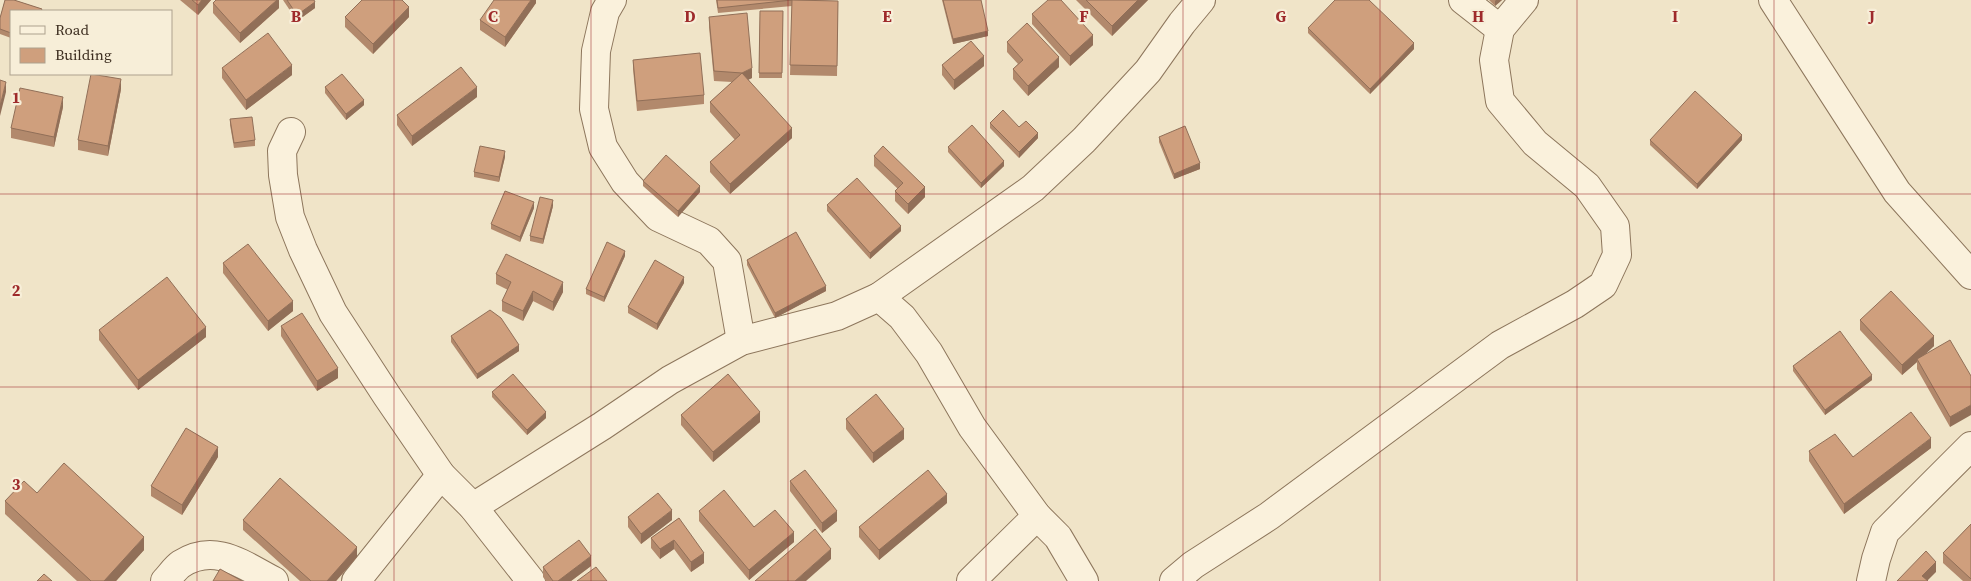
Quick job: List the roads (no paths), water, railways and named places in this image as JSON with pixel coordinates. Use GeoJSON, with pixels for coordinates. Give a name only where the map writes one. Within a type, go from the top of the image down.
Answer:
{"type":"FeatureCollection","features":[{"type":"Feature","properties":{"kind":"street"},"geometry":{"type":"LineString","coordinates":[[612,0],[605,12],[596,51],[594,109],[603,147],[625,182],[658,217],[709,241],[727,261],[741,341]]}},
{"type":"Feature","properties":{"kind":"street"},"geometry":{"type":"LineString","coordinates":[[473,507],[602,426],[670,380],[741,341],[837,316],[879,297],[1033,188],[1084,140],[1148,71],[1201,0]]}},
{"type":"Feature","properties":{"kind":"street"},"geometry":{"type":"LineString","coordinates":[[1463,0],[1500,29]]}},
{"type":"Feature","properties":{"kind":"street"},"geometry":{"type":"LineString","coordinates":[[1174,581],[1193,566],[1269,516],[1500,345],[1575,304],[1604,285],[1617,255],[1615,226],[1587,186],[1535,143],[1500,100],[1494,60],[1500,29],[1524,0]]}},
{"type":"Feature","properties":{"kind":"street"},"geometry":{"type":"LineString","coordinates":[[1773,0],[1897,192],[1971,275]]}},
{"type":"Feature","properties":{"kind":"street"},"geometry":{"type":"LineString","coordinates":[[291,132],[282,151],[283,175],[290,217],[303,250],[334,313],[387,396],[442,475],[473,507],[531,581]]}},
{"type":"Feature","properties":{"kind":"street"},"geometry":{"type":"LineString","coordinates":[[879,297],[902,317],[929,354],[972,427],[1037,516],[1058,537],[1084,581]]}},
{"type":"Feature","properties":{"kind":"street"},"geometry":{"type":"LineString","coordinates":[[1871,581],[1885,532],[1971,446]]}},
{"type":"Feature","properties":{"kind":"street"},"geometry":{"type":"LineString","coordinates":[[356,581],[442,475]]}},
{"type":"Feature","properties":{"kind":"street"},"geometry":{"type":"LineString","coordinates":[[971,581],[1037,516]]}},
{"type":"Feature","properties":{"kind":"street"},"geometry":{"type":"LineString","coordinates":[[165,581],[180,565],[201,555],[229,557],[274,581]]}}]}
